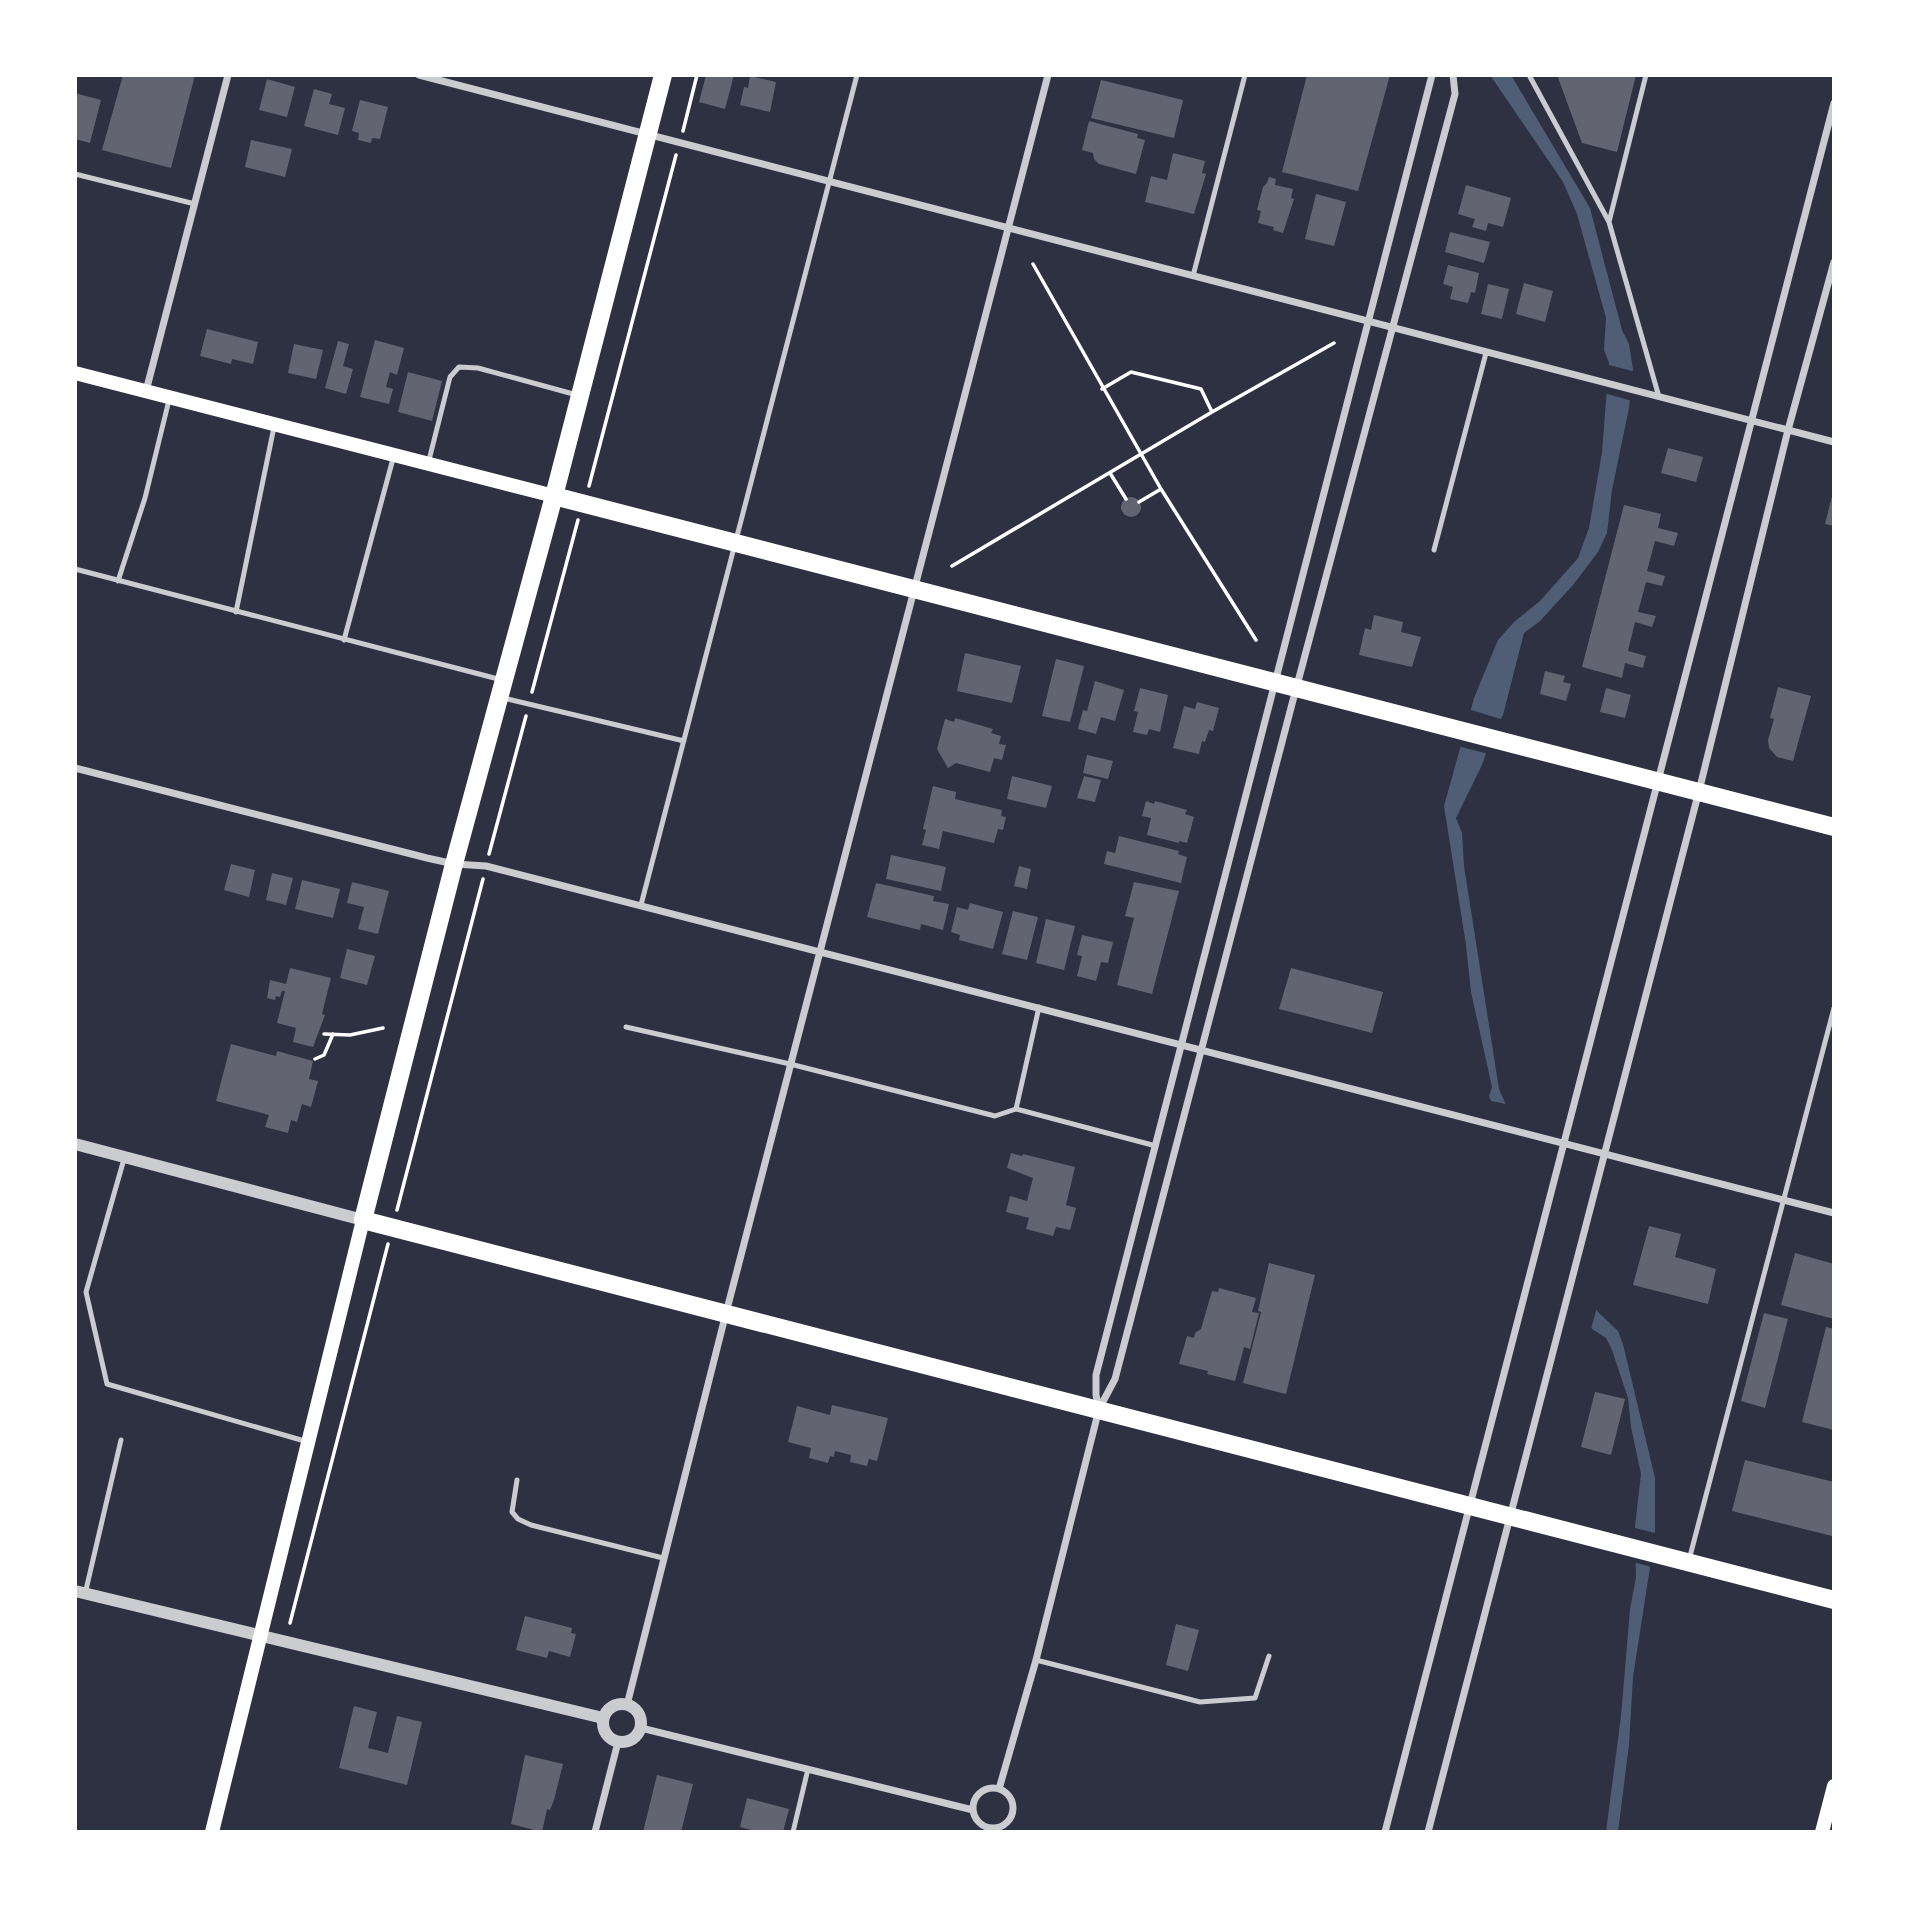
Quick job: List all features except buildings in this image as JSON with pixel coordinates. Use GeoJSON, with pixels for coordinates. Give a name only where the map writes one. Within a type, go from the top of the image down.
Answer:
{"type":"FeatureCollection","features":[{"type":"Feature","properties":{"kind":"main road"},"geometry":{"type":"LineString","coordinates":[[212,1832],[454,864],[554,496],[663,75]]}},
{"type":"Feature","properties":{"kind":"main road"},"geometry":{"type":"LineString","coordinates":[[75,373],[1834,827]]}},
{"type":"Feature","properties":{"kind":"main road"},"geometry":{"type":"LineString","coordinates":[[363,1220],[1834,1600]]}},
{"type":"Feature","properties":{"kind":"main road"},"geometry":{"type":"LineString","coordinates":[[1822,1832],[1834,1786]]}},
{"type":"Feature","properties":{"kind":"street"},"geometry":{"type":"LineString","coordinates":[[146,391],[228,75]]}},
{"type":"Feature","properties":{"kind":"street"},"geometry":{"type":"LineString","coordinates":[[419,75],[1834,442]]}},
{"type":"Feature","properties":{"kind":"street"},"geometry":{"type":"LineString","coordinates":[[627,1705],[790,1064],[1048,75]]}},
{"type":"Feature","properties":{"kind":"street"},"geometry":{"type":"LineString","coordinates":[[1099,1409],[1096,1375],[1432,75]]}},
{"type":"Feature","properties":{"kind":"street"},"geometry":{"type":"LineString","coordinates":[[999,1789],[1036,1660],[1099,1409],[1115,1379],[1455,94],[1453,75]]}},
{"type":"Feature","properties":{"kind":"street"},"geometry":{"type":"LineString","coordinates":[[1385,1832],[1834,103]]}},
{"type":"Feature","properties":{"kind":"street"},"geometry":{"type":"LineString","coordinates":[[1428,1832],[1699,791],[1788,430],[1834,262]]}},
{"type":"Feature","properties":{"kind":"street"},"geometry":{"type":"LineString","coordinates":[[75,768],[454,864],[486,866],[641,905],[1834,1213]]}},
{"type":"Feature","properties":{"kind":"street"},"geometry":{"type":"LineString","coordinates":[[75,1144],[363,1220]]}},
{"type":"Feature","properties":{"kind":"street"},"geometry":{"type":"LineString","coordinates":[[80,1592],[603,1718]]}},
{"type":"Feature","properties":{"kind":"street"},"geometry":{"type":"LineString","coordinates":[[616,1704],[627,1705],[638,1712],[641,1728],[633,1739],[618,1742],[608,1737],[604,1731],[603,1718],[616,1704]]}},
{"type":"Feature","properties":{"kind":"street"},"geometry":{"type":"LineString","coordinates":[[641,1728],[973,1810]]}},
{"type":"Feature","properties":{"kind":"street"},"geometry":{"type":"LineString","coordinates":[[595,1832],[618,1742]]}},
{"type":"Feature","properties":{"kind":"street"},"geometry":{"type":"LineString","coordinates":[[991,1788],[999,1789],[1011,1800],[1012,1814],[1004,1824],[991,1830],[978,1820],[973,1810],[974,1804],[980,1793],[991,1788]]}},
{"type":"Feature","properties":{"kind":"lane"},"geometry":{"type":"LineString","coordinates":[[641,905],[857,75]]}},
{"type":"Feature","properties":{"kind":"lane"},"geometry":{"type":"LineString","coordinates":[[1193,276],[1245,75]]}},
{"type":"Feature","properties":{"kind":"lane"},"geometry":{"type":"LineString","coordinates":[[1529,75],[1609,222],[1659,398]]}},
{"type":"Feature","properties":{"kind":"lane"},"geometry":{"type":"LineString","coordinates":[[1609,222],[1646,75]]}},
{"type":"Feature","properties":{"kind":"lane"},"geometry":{"type":"LineString","coordinates":[[75,174],[195,204]]}},
{"type":"Feature","properties":{"kind":"lane"},"geometry":{"type":"LineString","coordinates":[[1434,550],[1486,353]]}},
{"type":"Feature","properties":{"kind":"lane"},"geometry":{"type":"LineString","coordinates":[[428,464],[450,377],[459,367],[478,368],[580,396]]}},
{"type":"Feature","properties":{"kind":"lane"},"geometry":{"type":"LineString","coordinates":[[118,581],[145,498],[170,397]]}},
{"type":"Feature","properties":{"kind":"lane"},"geometry":{"type":"LineString","coordinates":[[236,612],[274,424]]}},
{"type":"Feature","properties":{"kind":"lane"},"geometry":{"type":"LineString","coordinates":[[344,640],[394,455]]}},
{"type":"Feature","properties":{"kind":"lane"},"geometry":{"type":"LineString","coordinates":[[75,569],[344,640],[501,689],[529,704],[684,741]]}},
{"type":"Feature","properties":{"kind":"lane"},"geometry":{"type":"LineString","coordinates":[[1016,1109],[1039,1007]]}},
{"type":"Feature","properties":{"kind":"lane"},"geometry":{"type":"LineString","coordinates":[[1689,1562],[1834,1008]]}},
{"type":"Feature","properties":{"kind":"lane"},"geometry":{"type":"LineString","coordinates":[[626,1027],[790,1064],[995,1116],[1016,1109],[1156,1146]]}},
{"type":"Feature","properties":{"kind":"lane"},"geometry":{"type":"LineString","coordinates":[[124,1157],[86,1292],[107,1384],[308,1442]]}},
{"type":"Feature","properties":{"kind":"lane"},"geometry":{"type":"LineString","coordinates":[[80,1592],[121,1440]]}},
{"type":"Feature","properties":{"kind":"lane"},"geometry":{"type":"LineString","coordinates":[[517,1480],[512,1512],[519,1519],[531,1525],[663,1558]]}},
{"type":"Feature","properties":{"kind":"lane"},"geometry":{"type":"LineString","coordinates":[[1036,1660],[1200,1702],[1255,1698],[1269,1656]]}},
{"type":"Feature","properties":{"kind":"lane"},"geometry":{"type":"LineString","coordinates":[[793,1832],[808,1769]]}},
{"type":"Feature","properties":{"kind":"path"},"geometry":{"type":"LineString","coordinates":[[290,1623],[486,866],[593,474],[596,451],[697,75]]}},
{"type":"Feature","properties":{"kind":"path"},"geometry":{"type":"LineString","coordinates":[[1033,264],[1140,454],[1256,640]]}},
{"type":"Feature","properties":{"kind":"path"},"geometry":{"type":"LineString","coordinates":[[953,566],[1140,454],[1334,343]]}},
{"type":"Feature","properties":{"kind":"path"},"geometry":{"type":"LineString","coordinates":[[1102,389],[1131,372],[1200,389],[1212,412]]}},
{"type":"Feature","properties":{"kind":"path"},"geometry":{"type":"LineString","coordinates":[[1110,473],[1126,499]]}},
{"type":"Feature","properties":{"kind":"path"},"geometry":{"type":"LineString","coordinates":[[1139,502],[1161,489]]}},
{"type":"Feature","properties":{"kind":"path"},"geometry":{"type":"LineString","coordinates":[[324,1034],[350,1035],[383,1028]]}},
{"type":"Feature","properties":{"kind":"path"},"geometry":{"type":"LineString","coordinates":[[315,1059],[324,1055],[332,1034]]}},
{"type":"Feature","properties":{"kind":"water"},"geometry":{"type":"Polygon","coordinates":[[[1490,75],[1511,75],[1590,208],[1622,330],[1629,344],[1633,369],[1629,408],[1612,490],[1607,533],[1598,552],[1573,585],[1540,621],[1524,633],[1503,715],[1456,818],[1462,833],[1464,866],[1499,1089],[1597,1311],[1618,1331],[1655,1478],[1655,1535],[1633,1677],[1629,1745],[1618,1832],[1606,1832],[1621,1716],[1630,1609],[1636,1577],[1635,1526],[1641,1474],[1628,1398],[1612,1350],[1606,1338],[1592,1329],[1489,1096],[1492,1087],[1471,992],[1444,806],[1474,698],[1498,640],[1514,622],[1540,601],[1578,558],[1589,528],[1602,452],[1609,363],[1604,350],[1606,318],[1577,214],[1563,182],[1490,75]]]}},
{"type":"Feature","properties":{"kind":"pier"},"geometry":{"type":"Polygon","coordinates":[[[1605,364],[1636,372],[1632,401],[1604,393],[1605,364]]]}},
{"type":"Feature","properties":{"kind":"pier"},"geometry":{"type":"Polygon","coordinates":[[[1468,709],[1504,720],[1489,754],[1457,746],[1468,709]]]}},
{"type":"Feature","properties":{"kind":"pier"},"geometry":{"type":"Polygon","coordinates":[[[1487,1100],[1510,1105],[1598,1304],[1590,1332],[1487,1100]]]}},
{"type":"Feature","properties":{"kind":"pier"},"geometry":{"type":"Polygon","coordinates":[[[1631,1527],[1659,1534],[1655,1568],[1633,1562],[1631,1527]]]}}]}
